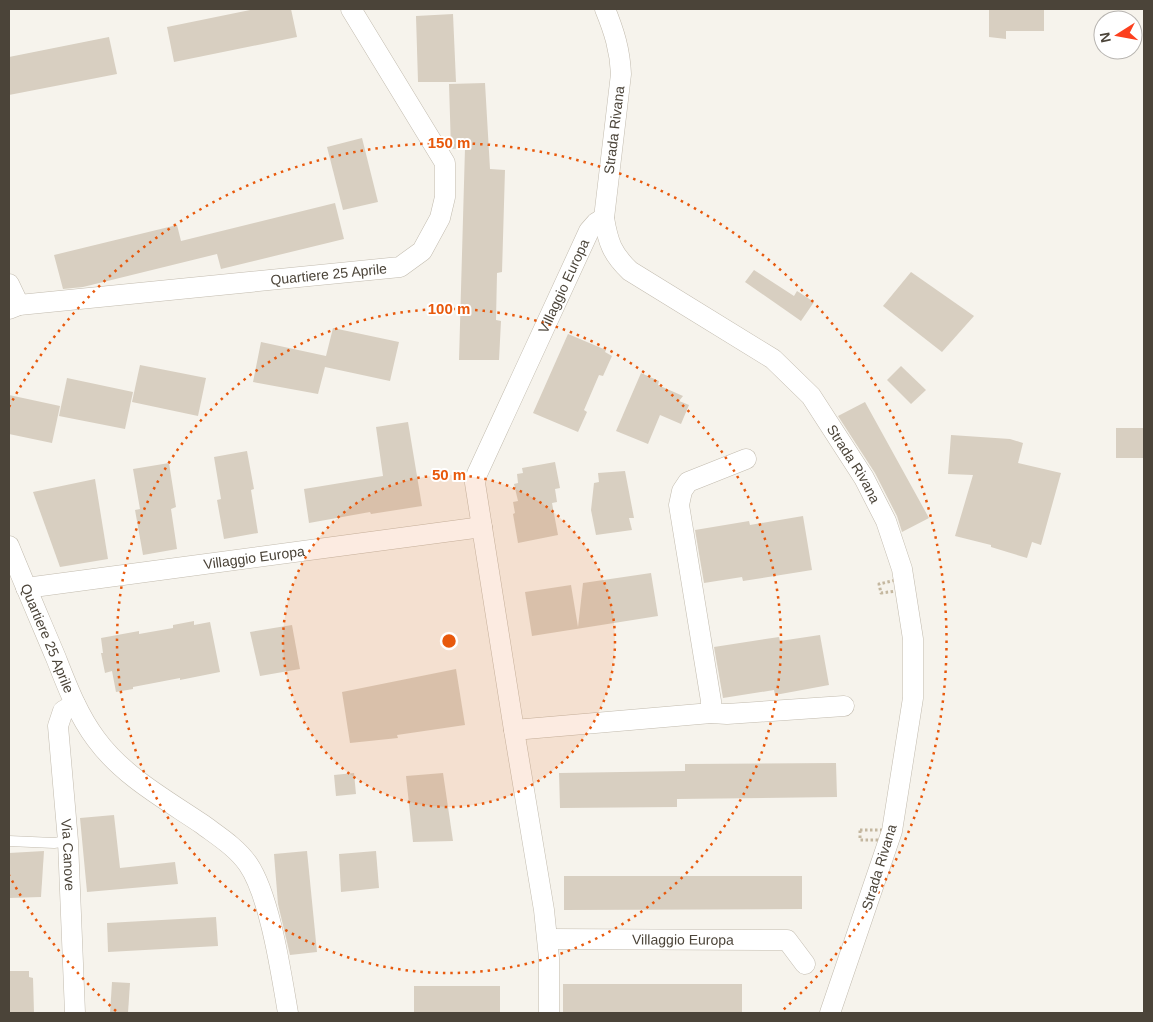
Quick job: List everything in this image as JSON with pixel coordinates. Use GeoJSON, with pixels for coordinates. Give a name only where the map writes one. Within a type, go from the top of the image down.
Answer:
{"type":"FeatureCollection","features":[{"type":"Feature","properties":{"kind":"street","name":"Quartiere 25 Aprile"},"geometry":{"type":"LineString","coordinates":[[9,284],[14,307],[400,266],[422,251],[440,218],[445,197],[445,163],[351,9]]}},
{"type":"Feature","properties":{"kind":"street","name":"Strada Rivana"},"geometry":{"type":"LineString","coordinates":[[605,9],[616,37],[620,55],[621,74],[604,218],[611,248],[630,271],[773,359],[811,396],[864,478],[886,521],[902,569],[914,639],[913,698],[894,822],[876,884],[830,1013]]}},
{"type":"Feature","properties":{"kind":"street","name":"Villaggio Europa"},"geometry":{"type":"LineString","coordinates":[[549,1013],[548,939],[475,483],[477,474],[589,231],[604,218]]}},
{"type":"Feature","properties":{"kind":"street"},"geometry":{"type":"LineString","coordinates":[[711,713],[711,701],[679,505],[682,491],[688,482],[746,459]]}},
{"type":"Feature","properties":{"kind":"street","name":"Villaggio Europa"},"geometry":{"type":"LineString","coordinates":[[26,588],[482,527]]}},
{"type":"Feature","properties":{"kind":"street","name":"Quartiere 25 Aprile"},"geometry":{"type":"LineString","coordinates":[[9,546],[75,704]]}},
{"type":"Feature","properties":{"kind":"street"},"geometry":{"type":"LineString","coordinates":[[75,704],[96,739],[117,764],[222,839],[248,864],[256,878],[264,902],[282,978],[288,1013]]}},
{"type":"Feature","properties":{"kind":"street","name":"Via Canove"},"geometry":{"type":"LineString","coordinates":[[75,704],[63,711],[58,726],[68,841],[75,1013]]}},
{"type":"Feature","properties":{"kind":"street"},"geometry":{"type":"LineString","coordinates":[[514,730],[711,713],[727,714],[844,706]]}},
{"type":"Feature","properties":{"kind":"street","name":"Villaggio Europa"},"geometry":{"type":"LineString","coordinates":[[548,939],[787,940],[805,964]]}},
{"type":"Feature","properties":{"kind":"lane"},"geometry":{"type":"LineString","coordinates":[[9,841],[54,843],[68,841]]}},
{"type":"Feature","properties":{"kind":"building"},"geometry":{"type":"Polygon","coordinates":[[[255,9],[291,9],[297,37],[174,62],[167,27],[255,9]]]}},
{"type":"Feature","properties":{"kind":"building"},"geometry":{"type":"Polygon","coordinates":[[[989,9],[1044,9],[1044,31],[1006,31],[1006,39],[989,37],[989,9]]]}},
{"type":"Feature","properties":{"kind":"building"},"geometry":{"type":"Polygon","coordinates":[[[453,14],[456,82],[418,82],[416,16],[453,14]]]}},
{"type":"Feature","properties":{"kind":"building"},"geometry":{"type":"Polygon","coordinates":[[[109,37],[117,74],[9,95],[9,57],[109,37]]]}},
{"type":"Feature","properties":{"kind":"building"},"geometry":{"type":"Polygon","coordinates":[[[485,83],[490,169],[505,170],[502,272],[497,273],[496,320],[501,321],[499,360],[459,360],[465,148],[451,149],[449,84],[485,83]]]}},
{"type":"Feature","properties":{"kind":"building"},"geometry":{"type":"Polygon","coordinates":[[[362,138],[378,202],[343,210],[327,147],[362,138]]]}},
{"type":"Feature","properties":{"kind":"building"},"geometry":{"type":"Polygon","coordinates":[[[335,203],[344,239],[221,269],[217,254],[83,287],[63,289],[54,255],[177,225],[181,241],[335,203]]]}},
{"type":"Feature","properties":{"kind":"building"},"geometry":{"type":"Polygon","coordinates":[[[754,270],[794,296],[797,291],[814,302],[801,321],[745,282],[754,270]]]}},
{"type":"Feature","properties":{"kind":"building"},"geometry":{"type":"Polygon","coordinates":[[[911,272],[974,316],[942,352],[883,306],[911,272]]]}},
{"type":"Feature","properties":{"kind":"building"},"geometry":{"type":"Polygon","coordinates":[[[333,328],[399,342],[390,381],[325,367],[318,394],[253,382],[261,342],[326,356],[333,328]]]}},
{"type":"Feature","properties":{"kind":"building"},"geometry":{"type":"Polygon","coordinates":[[[568,334],[606,350],[605,352],[612,356],[603,376],[599,375],[584,410],[587,412],[578,432],[533,413],[568,334]]]}},
{"type":"Feature","properties":{"kind":"building"},"geometry":{"type":"Polygon","coordinates":[[[140,365],[206,378],[198,416],[132,402],[140,365]]]}},
{"type":"Feature","properties":{"kind":"building"},"geometry":{"type":"Polygon","coordinates":[[[901,366],[926,390],[911,404],[887,380],[901,366]]]}},
{"type":"Feature","properties":{"kind":"building"},"geometry":{"type":"Polygon","coordinates":[[[641,373],[659,381],[658,385],[683,396],[679,401],[689,405],[681,424],[660,415],[648,444],[616,431],[641,373]]]}},
{"type":"Feature","properties":{"kind":"building"},"geometry":{"type":"Polygon","coordinates":[[[67,378],[133,392],[125,429],[59,416],[67,378]]]}},
{"type":"Feature","properties":{"kind":"building"},"geometry":{"type":"Polygon","coordinates":[[[9,395],[60,406],[52,443],[9,434],[9,395]]]}},
{"type":"Feature","properties":{"kind":"building"},"geometry":{"type":"Polygon","coordinates":[[[865,402],[929,518],[902,532],[897,516],[875,473],[838,416],[865,402]]]}},
{"type":"Feature","properties":{"kind":"building"},"geometry":{"type":"Polygon","coordinates":[[[408,422],[422,506],[371,514],[370,512],[309,523],[304,489],[383,476],[376,427],[408,422]]]}},
{"type":"Feature","properties":{"kind":"building"},"geometry":{"type":"Polygon","coordinates":[[[1116,428],[1144,428],[1144,458],[1116,458],[1116,428]]]}},
{"type":"Feature","properties":{"kind":"building"},"geometry":{"type":"Polygon","coordinates":[[[951,435],[1010,439],[1023,443],[1018,463],[1061,473],[1041,545],[1032,542],[1027,558],[991,547],[991,545],[955,536],[973,475],[948,474],[951,435]]]}},
{"type":"Feature","properties":{"kind":"building"},"geometry":{"type":"Polygon","coordinates":[[[247,451],[254,489],[251,490],[258,533],[224,539],[217,500],[221,499],[214,457],[247,451]]]}},
{"type":"Feature","properties":{"kind":"building"},"geometry":{"type":"Polygon","coordinates":[[[555,462],[560,488],[555,489],[557,502],[552,503],[558,535],[518,543],[513,514],[515,513],[513,502],[518,501],[514,484],[518,483],[517,474],[523,473],[522,468],[555,462]]]}},
{"type":"Feature","properties":{"kind":"building"},"geometry":{"type":"Polygon","coordinates":[[[169,463],[176,507],[171,509],[177,549],[143,555],[135,510],[140,509],[133,469],[169,463]]]}},
{"type":"Feature","properties":{"kind":"building"},"geometry":{"type":"Polygon","coordinates":[[[625,471],[634,518],[629,518],[632,530],[596,535],[591,510],[594,483],[599,482],[598,473],[625,471]]]}},
{"type":"Feature","properties":{"kind":"building"},"geometry":{"type":"Polygon","coordinates":[[[95,479],[108,559],[60,567],[33,492],[95,479]]]}},
{"type":"Feature","properties":{"kind":"building"},"geometry":{"type":"Polygon","coordinates":[[[803,516],[812,570],[743,581],[742,577],[704,583],[695,530],[749,521],[750,525],[803,516]]]}},
{"type":"Feature","properties":{"kind":"building"},"geometry":{"type":"Polygon","coordinates":[[[651,573],[658,616],[532,636],[525,592],[571,585],[578,627],[583,583],[651,573]]]}},
{"type":"Feature","properties":{"kind":"building"},"geometry":{"type":"Polygon","coordinates":[[[194,621],[194,625],[210,622],[220,672],[133,687],[133,689],[116,692],[112,671],[105,673],[101,653],[103,653],[101,638],[139,631],[139,634],[173,628],[173,625],[194,621]]]}},
{"type":"Feature","properties":{"kind":"building"},"geometry":{"type":"Polygon","coordinates":[[[292,625],[300,669],[260,676],[250,632],[292,625]]]}},
{"type":"Feature","properties":{"kind":"building"},"geometry":{"type":"Polygon","coordinates":[[[820,635],[829,685],[775,695],[774,690],[723,698],[714,647],[779,637],[780,641],[820,635]]]}},
{"type":"Feature","properties":{"kind":"building"},"geometry":{"type":"Polygon","coordinates":[[[456,669],[465,725],[397,735],[398,738],[350,743],[342,692],[456,669]]]}},
{"type":"Feature","properties":{"kind":"building"},"geometry":{"type":"Polygon","coordinates":[[[836,763],[837,797],[677,799],[677,807],[560,808],[559,773],[685,771],[685,764],[836,763]]]}},
{"type":"Feature","properties":{"kind":"building"},"geometry":{"type":"Polygon","coordinates":[[[354,773],[356,794],[336,796],[334,775],[354,773]]]}},
{"type":"Feature","properties":{"kind":"building"},"geometry":{"type":"Polygon","coordinates":[[[443,773],[453,841],[413,842],[406,776],[443,773]]]}},
{"type":"Feature","properties":{"kind":"building"},"geometry":{"type":"Polygon","coordinates":[[[114,815],[120,868],[175,862],[178,884],[87,892],[80,818],[114,815]]]}},
{"type":"Feature","properties":{"kind":"building"},"geometry":{"type":"Polygon","coordinates":[[[44,851],[41,897],[9,898],[9,853],[44,851]]]}},
{"type":"Feature","properties":{"kind":"building"},"geometry":{"type":"Polygon","coordinates":[[[307,851],[317,952],[290,955],[278,904],[274,854],[307,851]]]}},
{"type":"Feature","properties":{"kind":"building"},"geometry":{"type":"Polygon","coordinates":[[[376,851],[379,888],[341,892],[339,854],[376,851]]]}},
{"type":"Feature","properties":{"kind":"building"},"geometry":{"type":"Polygon","coordinates":[[[564,876],[802,876],[802,909],[564,910],[564,876]]]}},
{"type":"Feature","properties":{"kind":"building"},"geometry":{"type":"Polygon","coordinates":[[[216,917],[218,946],[108,952],[107,923],[216,917]]]}},
{"type":"Feature","properties":{"kind":"building"},"geometry":{"type":"Polygon","coordinates":[[[9,971],[29,971],[29,977],[33,978],[34,1013],[9,1013],[9,971]]]}},
{"type":"Feature","properties":{"kind":"building"},"geometry":{"type":"Polygon","coordinates":[[[112,982],[130,983],[128,1013],[110,1013],[112,982]]]}},
{"type":"Feature","properties":{"kind":"building"},"geometry":{"type":"Polygon","coordinates":[[[563,984],[742,984],[742,1013],[563,1013],[563,984]]]}},
{"type":"Feature","properties":{"kind":"building"},"geometry":{"type":"Polygon","coordinates":[[[414,986],[500,986],[500,1013],[414,1013],[414,986]]]}}]}
